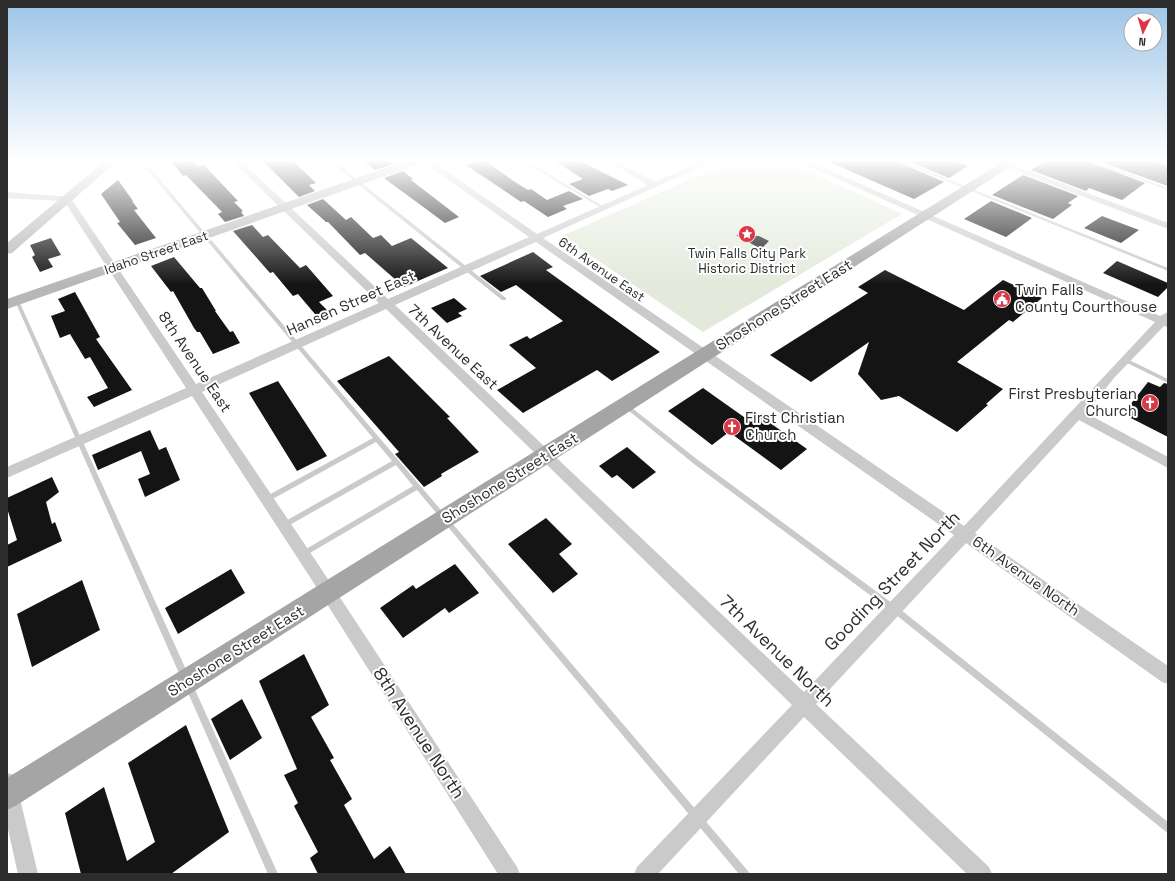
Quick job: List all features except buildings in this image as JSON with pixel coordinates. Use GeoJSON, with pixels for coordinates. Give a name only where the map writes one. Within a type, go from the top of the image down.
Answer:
{"type":"FeatureCollection","features":[{"type":"Feature","properties":{"kind":"main road","name":"Shoshone Street East"},"geometry":{"type":"LineString","coordinates":[[8,790],[187,682],[948,202]]}},
{"type":"Feature","properties":{"kind":"street"},"geometry":{"type":"LineString","coordinates":[[7,250],[63,202]]}},
{"type":"Feature","properties":{"kind":"street","name":"8th Avenue East"},"geometry":{"type":"LineString","coordinates":[[69,202],[329,592]]}},
{"type":"Feature","properties":{"kind":"street","name":"7th Avenue East"},"geometry":{"type":"LineString","coordinates":[[279,202],[546,455]]}},
{"type":"Feature","properties":{"kind":"street","name":"Idaho Street East"},"geometry":{"type":"LineString","coordinates":[[12,302],[301,202]]}},
{"type":"Feature","properties":{"kind":"street","name":"6th Avenue East"},"geometry":{"type":"LineString","coordinates":[[485,202],[704,356]]}},
{"type":"Feature","properties":{"kind":"street","name":"Hansen Street East"},"geometry":{"type":"LineString","coordinates":[[7,473],[617,202]]}},
{"type":"Feature","properties":{"kind":"street"},"geometry":{"type":"LineString","coordinates":[[892,202],[1166,320]]}},
{"type":"Feature","properties":{"kind":"street"},"geometry":{"type":"LineString","coordinates":[[1106,202],[1168,226]]}},
{"type":"Feature","properties":{"kind":"street","name":"Gooding Street North"},"geometry":{"type":"LineString","coordinates":[[644,874],[893,608],[1078,414],[1088,400],[1125,360],[1166,320]]}},
{"type":"Feature","properties":{"kind":"street","name":"6th Avenue North"},"geometry":{"type":"LineString","coordinates":[[704,356],[965,534],[1168,676]]}},
{"type":"Feature","properties":{"kind":"street"},"geometry":{"type":"LineString","coordinates":[[1078,414],[1168,463]]}},
{"type":"Feature","properties":{"kind":"street","name":"7th Avenue North"},"geometry":{"type":"LineString","coordinates":[[546,455],[803,704],[982,874]]}},
{"type":"Feature","properties":{"kind":"street","name":"8th Avenue North"},"geometry":{"type":"LineString","coordinates":[[329,592],[510,874]]}},
{"type":"Feature","properties":{"kind":"street"},"geometry":{"type":"LineString","coordinates":[[8,790],[28,874]]}},
{"type":"Feature","properties":{"kind":"lane"},"geometry":{"type":"LineString","coordinates":[[176,202],[745,874]]}},
{"type":"Feature","properties":{"kind":"lane"},"geometry":{"type":"LineString","coordinates":[[382,202],[504,299]]}},
{"type":"Feature","properties":{"kind":"lane"},"geometry":{"type":"LineString","coordinates":[[594,202],[604,208]]}},
{"type":"Feature","properties":{"kind":"lane"},"geometry":{"type":"LineString","coordinates":[[1000,202],[1168,270]]}},
{"type":"Feature","properties":{"kind":"lane"},"geometry":{"type":"LineString","coordinates":[[12,302],[80,441],[274,874]]}},
{"type":"Feature","properties":{"kind":"lane"},"geometry":{"type":"LineString","coordinates":[[1125,360],[1168,381]]}},
{"type":"Feature","properties":{"kind":"lane"},"geometry":{"type":"LineString","coordinates":[[625,405],[696,462],[893,608],[1168,828]]}},
{"type":"Feature","properties":{"kind":"lane"},"geometry":{"type":"LineString","coordinates":[[267,499],[377,439]]}},
{"type":"Feature","properties":{"kind":"lane"},"geometry":{"type":"LineString","coordinates":[[284,525],[396,462]]}},
{"type":"Feature","properties":{"kind":"lane"},"geometry":{"type":"LineString","coordinates":[[303,554],[417,487]]}},
{"type":"Feature","properties":{"kind":"green space"},"geometry":{"type":"Polygon","coordinates":[[[639,202],[876,202],[902,214],[703,332],[562,236],[639,202]]]}},
{"type":"Feature","properties":{"kind":"place","name":"Twin Falls City Park Historic District"},"geometry":{"type":"Point","coordinates":[747,234]}},
{"type":"Feature","properties":{"kind":"place","name":"Twin Falls County Courthouse"},"geometry":{"type":"Point","coordinates":[1002,299]}},
{"type":"Feature","properties":{"kind":"place","name":"First Presbyterian Church"},"geometry":{"type":"Point","coordinates":[1150,403]}},
{"type":"Feature","properties":{"kind":"place","name":"First Christian Church"},"geometry":{"type":"Point","coordinates":[732,427]}}]}
